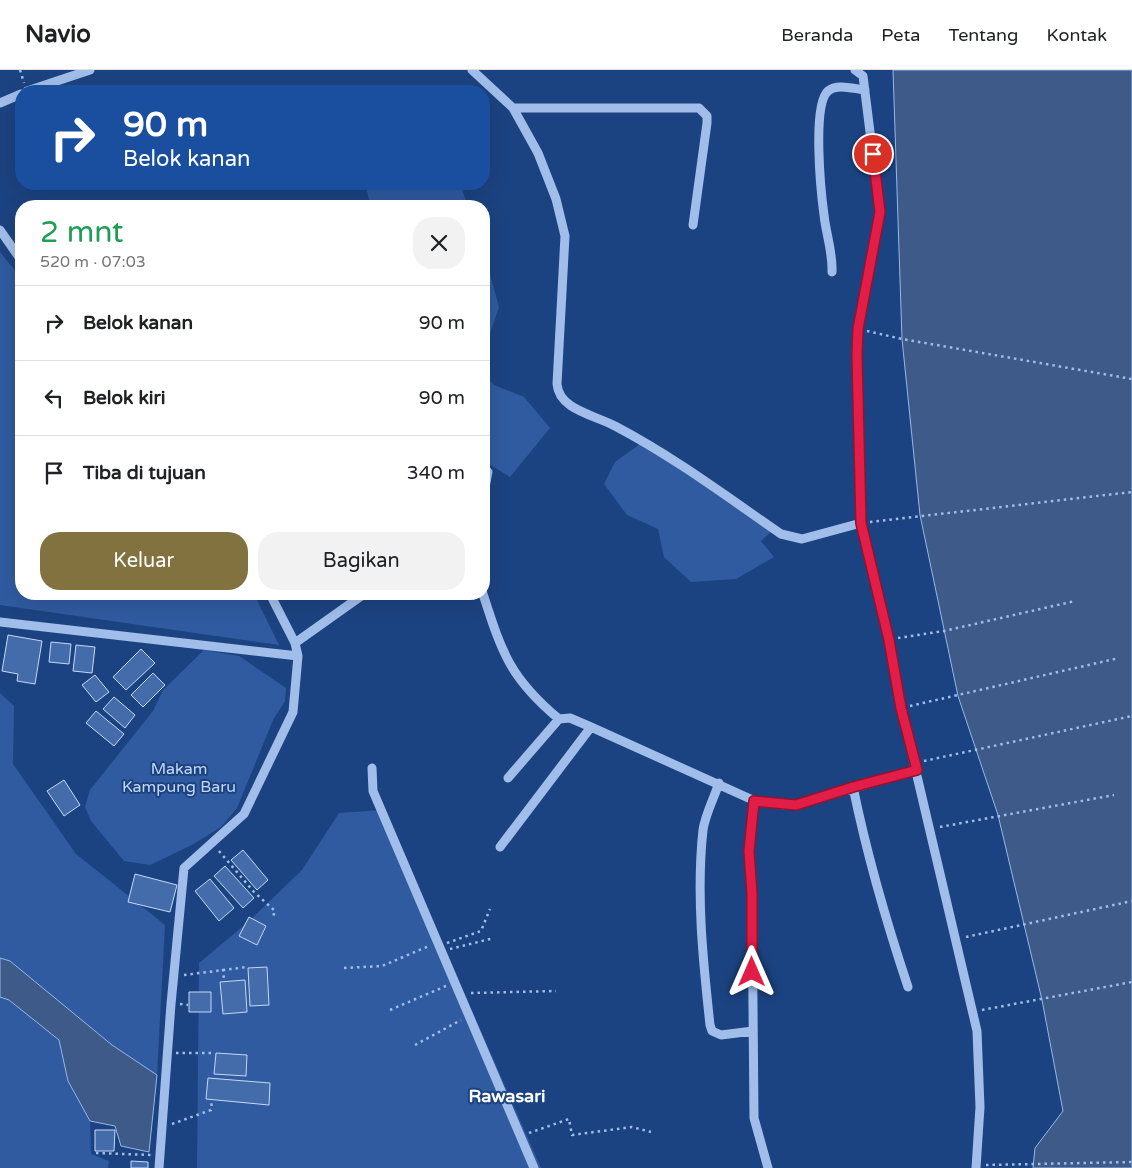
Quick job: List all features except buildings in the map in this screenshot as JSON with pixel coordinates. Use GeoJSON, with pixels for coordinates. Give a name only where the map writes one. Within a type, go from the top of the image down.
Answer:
{"type":"FeatureCollection","features":[{"type":"Feature","properties":{"kind":"street"},"geometry":{"type":"LineString","coordinates":[[45,85],[90,70]]}},
{"type":"Feature","properties":{"kind":"street"},"geometry":{"type":"LineString","coordinates":[[472,70],[488,85]]}},
{"type":"Feature","properties":{"kind":"street"},"geometry":{"type":"LineString","coordinates":[[855,70],[863,73],[880,212],[858,329],[861,523],[889,640],[901,708],[977,1031],[980,1107],[976,1166]]}},
{"type":"Feature","properties":{"kind":"street"},"geometry":{"type":"LineString","coordinates":[[490,87],[513,108],[538,153],[556,199],[564,236],[557,384],[558,392],[566,404],[604,420],[658,449],[781,534],[802,540],[861,523]]}},
{"type":"Feature","properties":{"kind":"street"},"geometry":{"type":"LineString","coordinates":[[832,272],[823,205],[818,126],[820,108],[823,96],[830,89],[842,87],[865,90]]}},
{"type":"Feature","properties":{"kind":"street"},"geometry":{"type":"LineString","coordinates":[[0,102],[15,96]]}},
{"type":"Feature","properties":{"kind":"street"},"geometry":{"type":"LineString","coordinates":[[513,108],[699,108],[706,116],[707,123],[693,225]]}},
{"type":"Feature","properties":{"kind":"street"},"geometry":{"type":"LineString","coordinates":[[0,230],[15,251]]}},
{"type":"Feature","properties":{"kind":"street"},"geometry":{"type":"LineString","coordinates":[[159,1168],[173,977],[184,868],[244,814],[293,712],[298,656],[295,643],[273,600]]}},
{"type":"Feature","properties":{"kind":"street"},"geometry":{"type":"LineString","coordinates":[[295,643],[356,600]]}},
{"type":"Feature","properties":{"kind":"street"},"geometry":{"type":"LineString","coordinates":[[485,600],[508,663],[533,697],[558,719]]}},
{"type":"Feature","properties":{"kind":"street"},"geometry":{"type":"LineString","coordinates":[[0,622],[298,656]]}},
{"type":"Feature","properties":{"kind":"street"},"geometry":{"type":"LineString","coordinates":[[508,778],[558,719],[570,718],[719,783],[754,801],[796,805],[916,766]]}},
{"type":"Feature","properties":{"kind":"street"},"geometry":{"type":"LineString","coordinates":[[500,847],[591,727]]}},
{"type":"Feature","properties":{"kind":"street"},"geometry":{"type":"LineString","coordinates":[[372,768],[373,791],[534,1168]]}},
{"type":"Feature","properties":{"kind":"street"},"geometry":{"type":"LineString","coordinates":[[719,783],[703,829],[701,902],[705,979],[710,1025],[712,1031],[721,1035],[753,1031]]}},
{"type":"Feature","properties":{"kind":"street"},"geometry":{"type":"LineString","coordinates":[[853,787],[863,834],[886,920],[908,986]]}},
{"type":"Feature","properties":{"kind":"street"},"geometry":{"type":"LineString","coordinates":[[754,801],[749,851],[752,894],[754,1118],[768,1168]]}},
{"type":"Feature","properties":{"kind":"path"},"geometry":{"type":"LineString","coordinates":[[858,329],[902,339],[1132,379]]}},
{"type":"Feature","properties":{"kind":"path"},"geometry":{"type":"LineString","coordinates":[[861,523],[1132,492]]}},
{"type":"Feature","properties":{"kind":"path"},"geometry":{"type":"LineString","coordinates":[[889,640],[1075,601]]}},
{"type":"Feature","properties":{"kind":"path"},"geometry":{"type":"LineString","coordinates":[[901,708],[1119,658]]}},
{"type":"Feature","properties":{"kind":"path"},"geometry":{"type":"LineString","coordinates":[[916,766],[1132,716]]}},
{"type":"Feature","properties":{"kind":"path"},"geometry":{"type":"LineString","coordinates":[[931,829],[1114,795]]}},
{"type":"Feature","properties":{"kind":"path"},"geometry":{"type":"LineString","coordinates":[[212,842],[254,892],[275,911],[272,919]]}},
{"type":"Feature","properties":{"kind":"path"},"geometry":{"type":"LineString","coordinates":[[954,939],[1132,901]]}},
{"type":"Feature","properties":{"kind":"path"},"geometry":{"type":"LineString","coordinates":[[344,968],[382,966],[481,931],[490,909]]}},
{"type":"Feature","properties":{"kind":"path"},"geometry":{"type":"LineString","coordinates":[[439,947],[494,938]]}},
{"type":"Feature","properties":{"kind":"path"},"geometry":{"type":"LineString","coordinates":[[173,977],[247,967]]}},
{"type":"Feature","properties":{"kind":"path"},"geometry":{"type":"LineString","coordinates":[[222,969],[224,980]]}},
{"type":"Feature","properties":{"kind":"path"},"geometry":{"type":"LineString","coordinates":[[973,1012],[1132,982]]}},
{"type":"Feature","properties":{"kind":"path"},"geometry":{"type":"LineString","coordinates":[[390,1010],[455,983]]}},
{"type":"Feature","properties":{"kind":"path"},"geometry":{"type":"LineString","coordinates":[[459,994],[556,991]]}},
{"type":"Feature","properties":{"kind":"path"},"geometry":{"type":"LineString","coordinates":[[415,1045],[468,1015]]}},
{"type":"Feature","properties":{"kind":"path"},"geometry":{"type":"LineString","coordinates":[[168,1053],[214,1053]]}},
{"type":"Feature","properties":{"kind":"path"},"geometry":{"type":"LineString","coordinates":[[161,1128],[211,1110],[212,1100]]}},
{"type":"Feature","properties":{"kind":"path"},"geometry":{"type":"LineString","coordinates":[[520,1136],[569,1119],[572,1135],[632,1127],[651,1132]]}},
{"type":"Feature","properties":{"kind":"path"},"geometry":{"type":"LineString","coordinates":[[96,1153],[160,1155]]}},
{"type":"Feature","properties":{"kind":"path"},"geometry":{"type":"LineString","coordinates":[[976,1166],[1132,1162]]}},
{"type":"Feature","properties":{"kind":"green space"},"geometry":{"type":"Polygon","coordinates":[[[367,190],[462,190],[466,200],[369,200],[367,190]]]}},
{"type":"Feature","properties":{"kind":"green space"},"geometry":{"type":"Polygon","coordinates":[[[0,252],[15,271],[15,600],[257,600],[279,645],[0,605],[0,252]]]}},
{"type":"Feature","properties":{"kind":"green space"},"geometry":{"type":"Polygon","coordinates":[[[490,274],[499,307],[490,333],[490,274]]]}},
{"type":"Feature","properties":{"kind":"green space"},"geometry":{"type":"Polygon","coordinates":[[[490,380],[494,385],[524,397],[550,428],[510,477],[490,465],[490,380]]]}},
{"type":"Feature","properties":{"kind":"green space"},"geometry":{"type":"Polygon","coordinates":[[[640,444],[660,455],[771,532],[761,541],[774,557],[736,579],[691,582],[664,557],[658,529],[627,515],[604,484],[615,462],[640,444]]]}},
{"type":"Feature","properties":{"kind":"green space","name":"Makam Kampung Baru"},"geometry":{"type":"Polygon","coordinates":[[[204,650],[239,656],[286,688],[285,701],[273,720],[237,808],[221,827],[192,845],[150,865],[124,861],[91,821],[85,807],[90,790],[153,711],[163,690],[204,650]]]}},
{"type":"Feature","properties":{"kind":"green space"},"geometry":{"type":"Polygon","coordinates":[[[0,693],[14,706],[13,764],[76,854],[165,925],[157,1075],[112,1045],[10,962],[0,958],[0,693]]]}},
{"type":"Feature","properties":{"kind":"green space"},"geometry":{"type":"Polygon","coordinates":[[[384,810],[541,1168],[197,1168],[199,963],[248,922],[302,870],[339,813],[384,810]]]}},
{"type":"Feature","properties":{"kind":"green space"},"geometry":{"type":"Polygon","coordinates":[[[0,997],[9,1000],[59,1040],[68,1081],[90,1121],[91,1154],[109,1161],[108,1168],[0,1168],[0,997]]]}},
{"type":"Feature","properties":{"kind":"shaded area"},"geometry":{"type":"Polygon","coordinates":[[[893,70],[1132,70],[1132,1168],[1033,1168],[1035,1148],[1063,1111],[1042,1000],[998,815],[958,696],[920,515],[902,339],[893,70]]]}},
{"type":"Feature","properties":{"kind":"shaded area"},"geometry":{"type":"Polygon","coordinates":[[[0,958],[10,961],[112,1045],[157,1075],[149,1152],[121,1146],[115,1126],[90,1121],[68,1081],[59,1040],[9,1000],[0,997],[0,958]]]}},
{"type":"Feature","properties":{"kind":"district","name":"Rawasari"},"geometry":{"type":"Point","coordinates":[507,1096]}},
{"type":"Feature","properties":{"kind":"route"},"geometry":{"type":"LineString","coordinates":[[752,972],[752,894],[749,851],[750,825],[754,801],[784,806],[796,805],[917,770],[901,708],[889,640],[861,523],[857,355],[858,329],[880,212],[873,154]]}}]}
